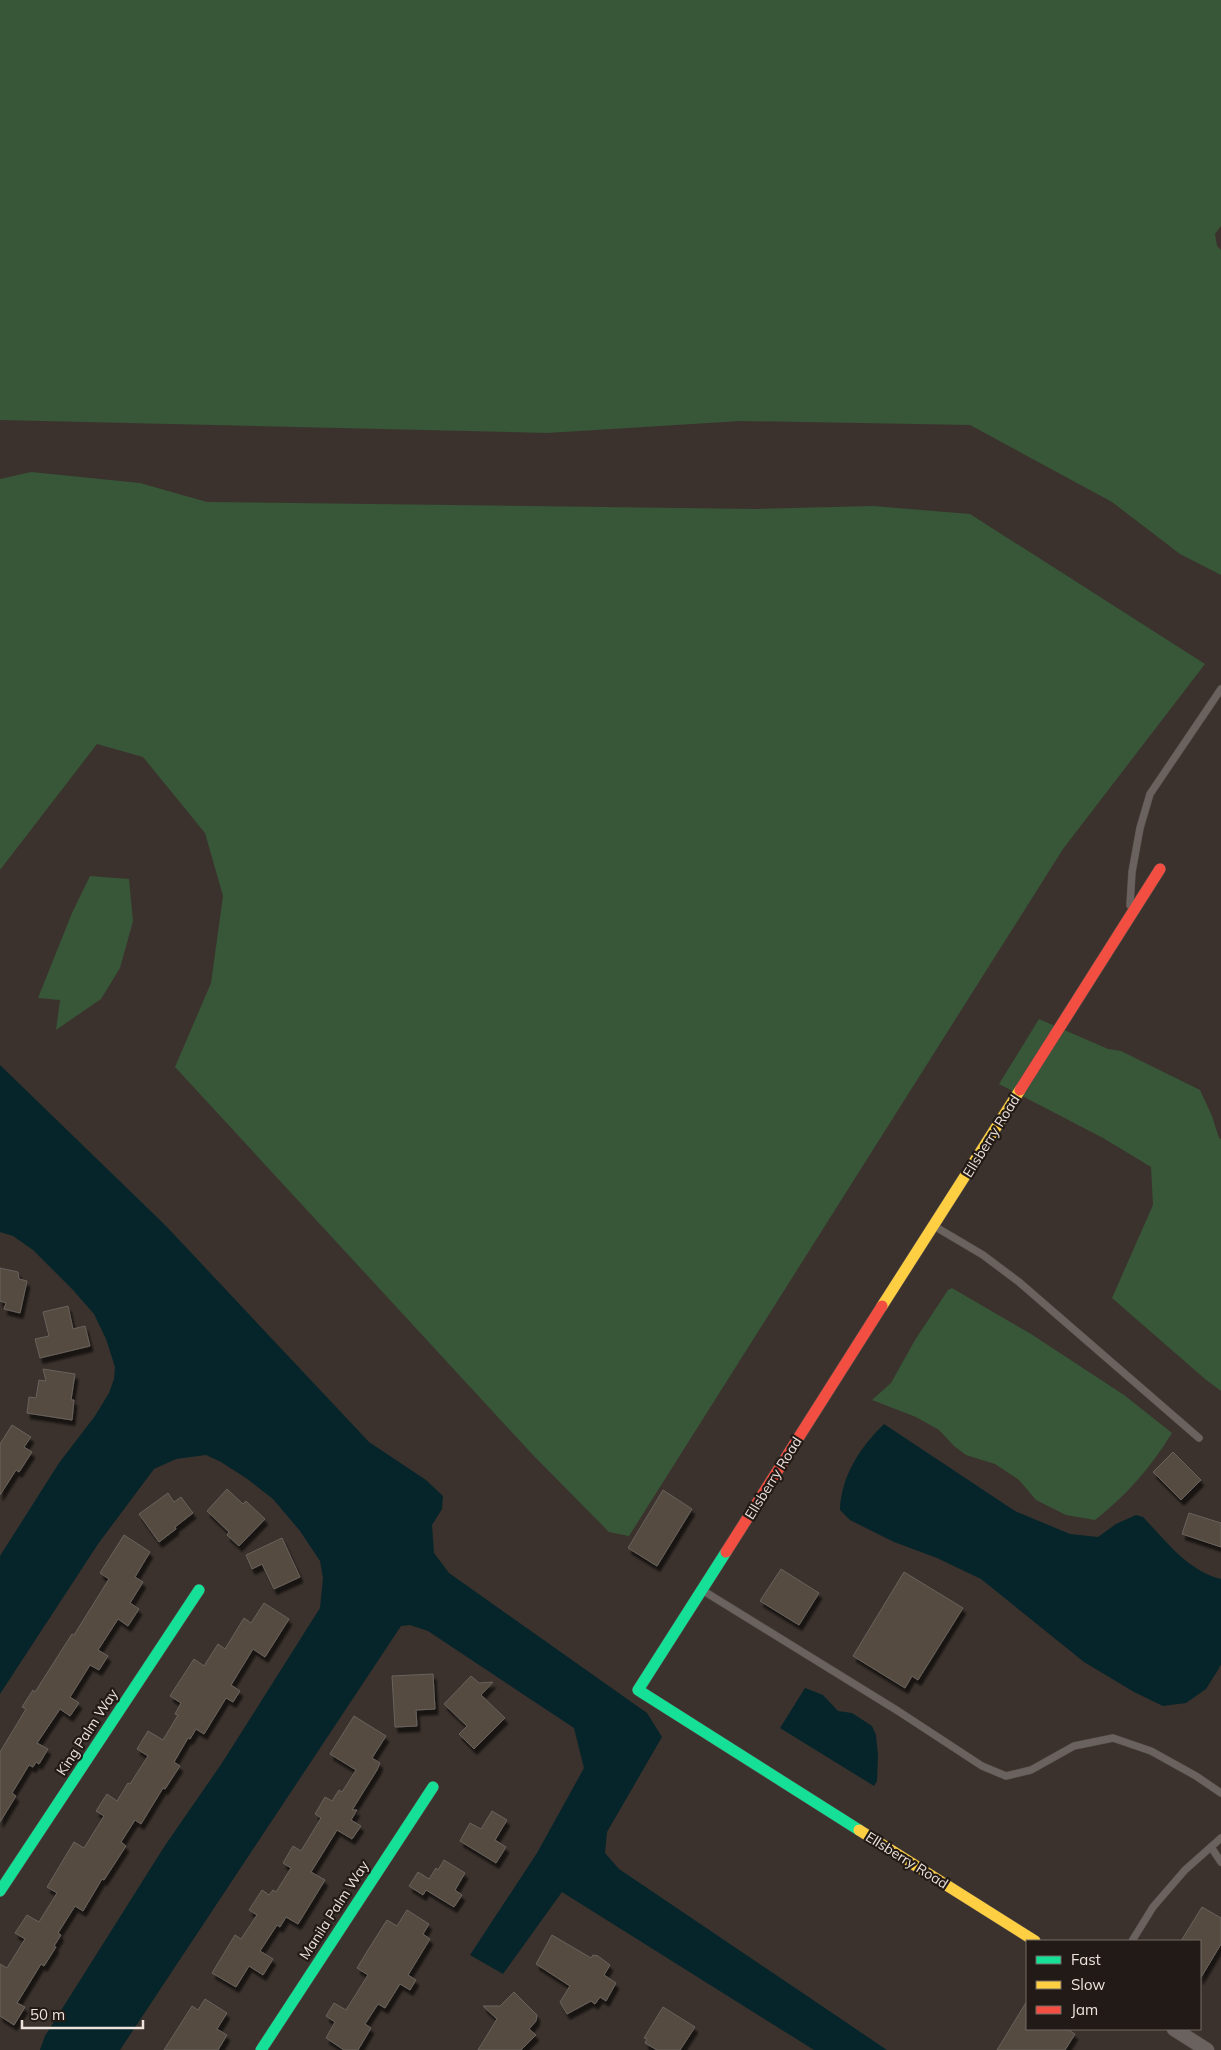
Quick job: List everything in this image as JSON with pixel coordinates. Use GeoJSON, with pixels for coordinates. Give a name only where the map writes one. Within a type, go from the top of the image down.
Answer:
{"type":"FeatureCollection","features":[{"type":"Feature","properties":{"kind":"street","name":"Ellsberry Road"},"geometry":{"type":"LineString","coordinates":[[1033,1940],[638,1690],[1160,869]]}},
{"type":"Feature","properties":{"kind":"street","name":"King Palm Way"},"geometry":{"type":"LineString","coordinates":[[0,1891],[199,1590]]}},
{"type":"Feature","properties":{"kind":"street","name":"Manila Palm Way"},"geometry":{"type":"LineString","coordinates":[[261,2050],[433,1787]]}},
{"type":"Feature","properties":{"kind":"street"},"geometry":{"type":"LineString","coordinates":[[1176,2030],[1207,2050]]}},
{"type":"Feature","properties":{"kind":"lane"},"geometry":{"type":"LineString","coordinates":[[1129,918],[1132,872],[1140,828],[1150,794],[1221,689]]}},
{"type":"Feature","properties":{"kind":"lane"},"geometry":{"type":"LineString","coordinates":[[934,1226],[982,1255],[1019,1282],[1199,1438]]}},
{"type":"Feature","properties":{"kind":"lane"},"geometry":{"type":"LineString","coordinates":[[702,1590],[898,1711],[982,1766],[1006,1776],[1031,1770],[1074,1746],[1113,1738],[1150,1751],[1196,1776],[1221,1793]]}},
{"type":"Feature","properties":{"kind":"lane"},"geometry":{"type":"LineString","coordinates":[[1133,1940],[1153,1907],[1185,1870],[1221,1838]]}},
{"type":"Feature","properties":{"kind":"lane"},"geometry":{"type":"LineString","coordinates":[[1211,1847],[1221,1862]]}},
{"type":"Feature","properties":{"kind":"green space"},"geometry":{"type":"Polygon","coordinates":[[[0,0],[1221,0],[1221,226],[1215,234],[1217,246],[1221,250],[1221,575],[1180,554],[1112,502],[970,425],[741,421],[547,433],[0,420],[0,0]]]}},
{"type":"Feature","properties":{"kind":"green space"},"geometry":{"type":"Polygon","coordinates":[[[31,472],[140,483],[207,502],[757,509],[873,506],[970,514],[1205,664],[1063,849],[629,1536],[609,1532],[532,1454],[175,1067],[211,983],[223,896],[205,833],[143,757],[97,744],[0,870],[0,479],[31,472]]]}},
{"type":"Feature","properties":{"kind":"green space"},"geometry":{"type":"Polygon","coordinates":[[[90,876],[129,879],[133,921],[120,968],[101,999],[56,1030],[60,1000],[38,998],[72,913],[90,876]]]}},
{"type":"Feature","properties":{"kind":"green space"},"geometry":{"type":"Polygon","coordinates":[[[1039,1019],[1108,1049],[1121,1051],[1200,1090],[1221,1139],[1221,1391],[1112,1298],[1153,1205],[1151,1167],[1103,1138],[999,1084],[1039,1019]]]}},
{"type":"Feature","properties":{"kind":"green space"},"geometry":{"type":"Polygon","coordinates":[[[952,1288],[1031,1334],[1124,1395],[1172,1433],[1137,1480],[1095,1520],[1066,1515],[1036,1500],[1019,1480],[995,1464],[966,1455],[954,1446],[939,1430],[916,1417],[872,1400],[891,1383],[915,1340],[948,1290],[952,1288]]]}},
{"type":"Feature","properties":{"kind":"water"},"geometry":{"type":"Polygon","coordinates":[[[0,1065],[166,1226],[369,1442],[426,1480],[443,1496],[442,1509],[432,1525],[434,1553],[449,1573],[647,1713],[662,1737],[607,1832],[605,1853],[619,1869],[887,2050],[814,2050],[562,1892],[503,1974],[470,1955],[537,1853],[584,1768],[574,1728],[428,1631],[410,1625],[401,1626],[120,2050],[40,2050],[45,2036],[164,1847],[222,1763],[320,1608],[323,1578],[320,1561],[300,1531],[273,1499],[246,1478],[206,1455],[176,1459],[154,1469],[98,1544],[0,1694],[0,1556],[59,1463],[95,1416],[109,1393],[114,1379],[115,1367],[106,1339],[94,1314],[33,1250],[13,1236],[0,1232],[0,1065]]]}},
{"type":"Feature","properties":{"kind":"water"},"geometry":{"type":"Polygon","coordinates":[[[884,1424],[1015,1511],[1070,1534],[1098,1537],[1116,1524],[1136,1515],[1143,1517],[1188,1562],[1209,1575],[1221,1579],[1221,1664],[1206,1689],[1186,1703],[1163,1706],[1134,1692],[1084,1662],[981,1579],[937,1558],[894,1542],[850,1520],[840,1510],[841,1498],[848,1474],[867,1442],[884,1424]]]}},
{"type":"Feature","properties":{"kind":"water"},"geometry":{"type":"Polygon","coordinates":[[[805,1688],[823,1695],[838,1711],[852,1713],[872,1726],[876,1735],[878,1756],[877,1781],[874,1786],[780,1728],[805,1688]]]}},
{"type":"Feature","properties":{"kind":"building"},"geometry":{"type":"Polygon","coordinates":[[[0,1268],[18,1272],[19,1279],[27,1281],[20,1313],[4,1309],[6,1303],[0,1301],[0,1268]]]}},
{"type":"Feature","properties":{"kind":"building"},"geometry":{"type":"Polygon","coordinates":[[[68,1306],[73,1329],[85,1326],[90,1346],[40,1358],[35,1339],[49,1336],[43,1312],[68,1306]]]}},
{"type":"Feature","properties":{"kind":"building"},"geometry":{"type":"Polygon","coordinates":[[[43,1369],[75,1374],[71,1400],[74,1400],[72,1420],[27,1413],[29,1397],[36,1398],[39,1380],[46,1381],[43,1369]]]}},
{"type":"Feature","properties":{"kind":"building"},"geometry":{"type":"Polygon","coordinates":[[[12,1425],[31,1437],[24,1447],[32,1452],[19,1472],[16,1470],[0,1495],[0,1444],[12,1425]]]}},
{"type":"Feature","properties":{"kind":"building"},"geometry":{"type":"Polygon","coordinates":[[[1173,1452],[1201,1480],[1181,1500],[1153,1472],[1173,1452]]]}},
{"type":"Feature","properties":{"kind":"building"},"geometry":{"type":"Polygon","coordinates":[[[227,1489],[243,1504],[246,1501],[265,1519],[239,1546],[227,1535],[229,1532],[207,1511],[227,1489]]]}},
{"type":"Feature","properties":{"kind":"building"},"geometry":{"type":"Polygon","coordinates":[[[663,1490],[692,1509],[657,1566],[628,1548],[663,1490]]]}},
{"type":"Feature","properties":{"kind":"building"},"geometry":{"type":"Polygon","coordinates":[[[168,1493],[174,1502],[181,1497],[193,1513],[159,1542],[139,1514],[168,1493]]]}},
{"type":"Feature","properties":{"kind":"building"},"geometry":{"type":"Polygon","coordinates":[[[1189,1513],[1221,1523],[1221,1547],[1182,1534],[1189,1513]]]}},
{"type":"Feature","properties":{"kind":"building"},"geometry":{"type":"Polygon","coordinates":[[[124,1535],[150,1552],[135,1577],[143,1582],[130,1603],[139,1609],[128,1626],[118,1619],[98,1650],[108,1656],[99,1670],[90,1665],[70,1697],[79,1703],[70,1716],[60,1709],[37,1743],[48,1749],[39,1764],[36,1762],[33,1767],[29,1765],[12,1793],[16,1796],[0,1822],[0,1752],[26,1709],[22,1707],[33,1690],[35,1692],[72,1634],[74,1635],[109,1579],[100,1573],[124,1535]]]}},
{"type":"Feature","properties":{"kind":"building"},"geometry":{"type":"Polygon","coordinates":[[[282,1538],[300,1577],[274,1589],[262,1564],[252,1569],[246,1555],[282,1538]]]}},
{"type":"Feature","properties":{"kind":"building"},"geometry":{"type":"Polygon","coordinates":[[[781,1569],[819,1593],[799,1625],[760,1601],[781,1569]]]}},
{"type":"Feature","properties":{"kind":"building"},"geometry":{"type":"Polygon","coordinates":[[[904,1572],[963,1608],[918,1680],[912,1676],[905,1688],[853,1656],[904,1572]]]}},
{"type":"Feature","properties":{"kind":"building"},"geometry":{"type":"Polygon","coordinates":[[[264,1603],[289,1619],[265,1657],[253,1649],[231,1685],[240,1691],[233,1702],[226,1698],[204,1734],[196,1729],[190,1739],[188,1738],[174,1762],[180,1766],[165,1789],[163,1788],[141,1824],[135,1820],[121,1842],[126,1846],[104,1880],[102,1879],[83,1911],[75,1906],[58,1933],[61,1935],[54,1946],[56,1947],[44,1966],[41,1964],[17,2003],[25,2007],[14,2025],[0,2016],[0,1964],[7,1968],[25,1939],[15,1933],[27,1915],[39,1922],[57,1893],[47,1887],[74,1842],[84,1848],[104,1816],[96,1811],[107,1794],[117,1801],[128,1783],[130,1784],[148,1756],[137,1749],[148,1731],[163,1740],[178,1715],[175,1714],[181,1703],[170,1696],[194,1659],[204,1666],[218,1644],[225,1649],[244,1618],[251,1623],[264,1603]]]}},
{"type":"Feature","properties":{"kind":"building"},"geometry":{"type":"Polygon","coordinates":[[[433,1674],[435,1709],[416,1710],[417,1726],[395,1727],[392,1676],[433,1674]]]}},
{"type":"Feature","properties":{"kind":"building"},"geometry":{"type":"Polygon","coordinates":[[[471,1676],[479,1683],[493,1682],[481,1695],[505,1718],[474,1749],[459,1734],[467,1726],[444,1704],[471,1676]]]}},
{"type":"Feature","properties":{"kind":"building"},"geometry":{"type":"Polygon","coordinates":[[[354,1716],[386,1736],[372,1758],[380,1763],[377,1770],[352,1810],[357,1810],[351,1820],[361,1826],[352,1839],[337,1830],[311,1872],[325,1880],[298,1924],[286,1917],[280,1927],[277,1925],[260,1951],[273,1959],[263,1975],[249,1966],[236,1987],[212,1973],[235,1935],[241,1939],[257,1915],[249,1910],[262,1890],[269,1895],[273,1890],[276,1892],[291,1868],[283,1863],[293,1846],[301,1851],[321,1818],[315,1814],[325,1797],[332,1801],[339,1790],[342,1792],[356,1770],[330,1754],[354,1716]]]}},
{"type":"Feature","properties":{"kind":"building"},"geometry":{"type":"Polygon","coordinates":[[[492,1811],[507,1820],[495,1840],[506,1847],[496,1863],[460,1841],[470,1823],[481,1829],[492,1811]]]}},
{"type":"Feature","properties":{"kind":"building"},"geometry":{"type":"Polygon","coordinates":[[[444,1860],[465,1873],[455,1890],[462,1895],[454,1907],[426,1890],[423,1895],[409,1886],[418,1872],[429,1879],[444,1860]]]}},
{"type":"Feature","properties":{"kind":"building"},"geometry":{"type":"Polygon","coordinates":[[[1202,1907],[1221,1918],[1221,1944],[1201,1977],[1201,1940],[1182,1940],[1202,1907]]]}},
{"type":"Feature","properties":{"kind":"building"},"geometry":{"type":"Polygon","coordinates":[[[407,1910],[429,1924],[423,1934],[430,1939],[408,1975],[416,1980],[410,1990],[400,1984],[385,2008],[378,2004],[365,2024],[371,2028],[358,2050],[344,2050],[326,2038],[335,2022],[326,2016],[334,2003],[346,2010],[368,1975],[357,1968],[387,1920],[397,1926],[407,1910]]]}},
{"type":"Feature","properties":{"kind":"building"},"geometry":{"type":"Polygon","coordinates":[[[552,1935],[591,1958],[593,1955],[598,1956],[610,1965],[604,1975],[616,1983],[606,2001],[600,1997],[595,2004],[591,2001],[567,2014],[560,2002],[570,1986],[536,1964],[552,1935]]]}},
{"type":"Feature","properties":{"kind":"building"},"geometry":{"type":"Polygon","coordinates":[[[514,1992],[537,2015],[536,2021],[529,2029],[536,2035],[521,2050],[478,2050],[497,2019],[483,2006],[500,2006],[514,1992]]]}},
{"type":"Feature","properties":{"kind":"building"},"geometry":{"type":"Polygon","coordinates":[[[205,1999],[227,2013],[217,2029],[227,2035],[218,2050],[164,2050],[192,2006],[198,2010],[205,1999]]]}},
{"type":"Feature","properties":{"kind":"building"},"geometry":{"type":"Polygon","coordinates":[[[1026,2003],[1026,2030],[1069,2030],[1075,2034],[1065,2050],[997,2050],[1026,2003]]]}},
{"type":"Feature","properties":{"kind":"building"},"geometry":{"type":"Polygon","coordinates":[[[663,2007],[695,2027],[680,2050],[657,2050],[645,2043],[647,2039],[644,2038],[663,2007]]]}},
{"type":"Feature","properties":{"kind":"traffic: fast"},"geometry":{"type":"LineString","coordinates":[[726,1552],[638,1690],[859,1830]]}},
{"type":"Feature","properties":{"kind":"traffic: fast"},"geometry":{"type":"LineString","coordinates":[[0,1891],[199,1590]]}},
{"type":"Feature","properties":{"kind":"traffic: fast"},"geometry":{"type":"LineString","coordinates":[[261,2050],[433,1787]]}},
{"type":"Feature","properties":{"kind":"traffic: slow"},"geometry":{"type":"LineString","coordinates":[[882,1306],[1020,1090]]}},
{"type":"Feature","properties":{"kind":"traffic: slow"},"geometry":{"type":"LineString","coordinates":[[859,1830],[1033,1940]]}},
{"type":"Feature","properties":{"kind":"traffic: jam"},"geometry":{"type":"LineString","coordinates":[[1020,1090],[1160,869]]}},
{"type":"Feature","properties":{"kind":"traffic: jam"},"geometry":{"type":"LineString","coordinates":[[726,1552],[882,1306]]}}]}
